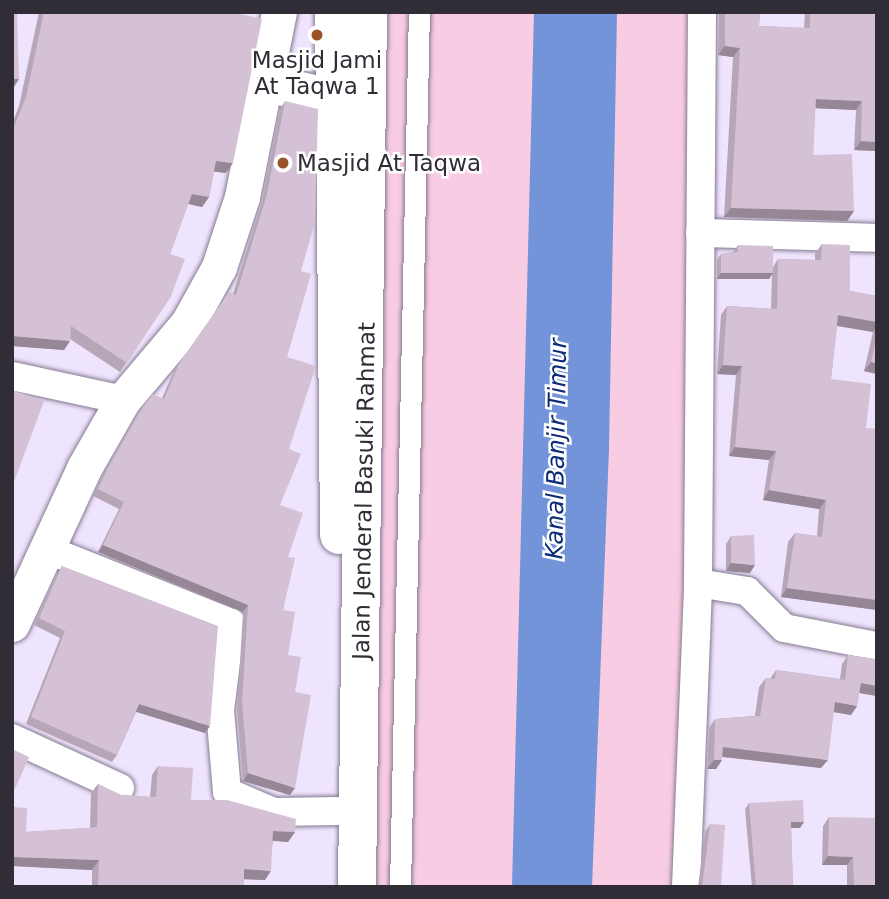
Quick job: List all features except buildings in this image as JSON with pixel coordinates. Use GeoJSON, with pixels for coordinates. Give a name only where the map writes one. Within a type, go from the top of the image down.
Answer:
{"type":"FeatureCollection","features":[{"type":"Feature","properties":{"kind":"main road","name":"Jalan Jenderal Basuki Rahmat"},"geometry":{"type":"LineString","coordinates":[[334,12],[331,99],[342,414],[340,811],[337,887]]}},
{"type":"Feature","properties":{"kind":"main road","name":"Jalan Jenderal Basuki Rahmat"},"geometry":{"type":"LineString","coordinates":[[357,887],[368,12]]}},
{"type":"Feature","properties":{"kind":"main road"},"geometry":{"type":"LineString","coordinates":[[267,83],[331,99]]}},
{"type":"Feature","properties":{"kind":"street"},"geometry":{"type":"LineString","coordinates":[[13,623],[51,551],[83,468],[123,400],[188,323],[219,267],[267,83],[279,12]]}},
{"type":"Feature","properties":{"kind":"street"},"geometry":{"type":"LineString","coordinates":[[400,887],[419,12]]}},
{"type":"Feature","properties":{"kind":"street"},"geometry":{"type":"LineString","coordinates":[[686,887],[698,583],[702,12]]}},
{"type":"Feature","properties":{"kind":"street"},"geometry":{"type":"LineString","coordinates":[[700,233],[877,239]]}},
{"type":"Feature","properties":{"kind":"street"},"geometry":{"type":"LineString","coordinates":[[12,376],[123,400]]}},
{"type":"Feature","properties":{"kind":"street"},"geometry":{"type":"LineString","coordinates":[[51,551],[232,624],[220,710],[227,792],[274,812],[340,811]]}},
{"type":"Feature","properties":{"kind":"street"},"geometry":{"type":"LineString","coordinates":[[698,583],[747,591],[784,628],[877,646]]}},
{"type":"Feature","properties":{"kind":"street"},"geometry":{"type":"LineString","coordinates":[[12,738],[120,788]]}},
{"type":"Feature","properties":{"kind":"shaded area"},"geometry":{"type":"Polygon","coordinates":[[[368,12],[703,12],[686,887],[357,887],[368,12]]]}},
{"type":"Feature","properties":{"kind":"water","name":"Kanal Banjir Timur"},"geometry":{"type":"Polygon","coordinates":[[[534,12],[617,12],[609,449],[592,887],[512,887],[534,12]]]}},
{"type":"Feature","properties":{"kind":"place","name":"Masjid Jami At Taqwa 1"},"geometry":{"type":"Point","coordinates":[317,35]}},
{"type":"Feature","properties":{"kind":"place","name":"Masjid At Taqwa"},"geometry":{"type":"Point","coordinates":[283,163]}}]}
